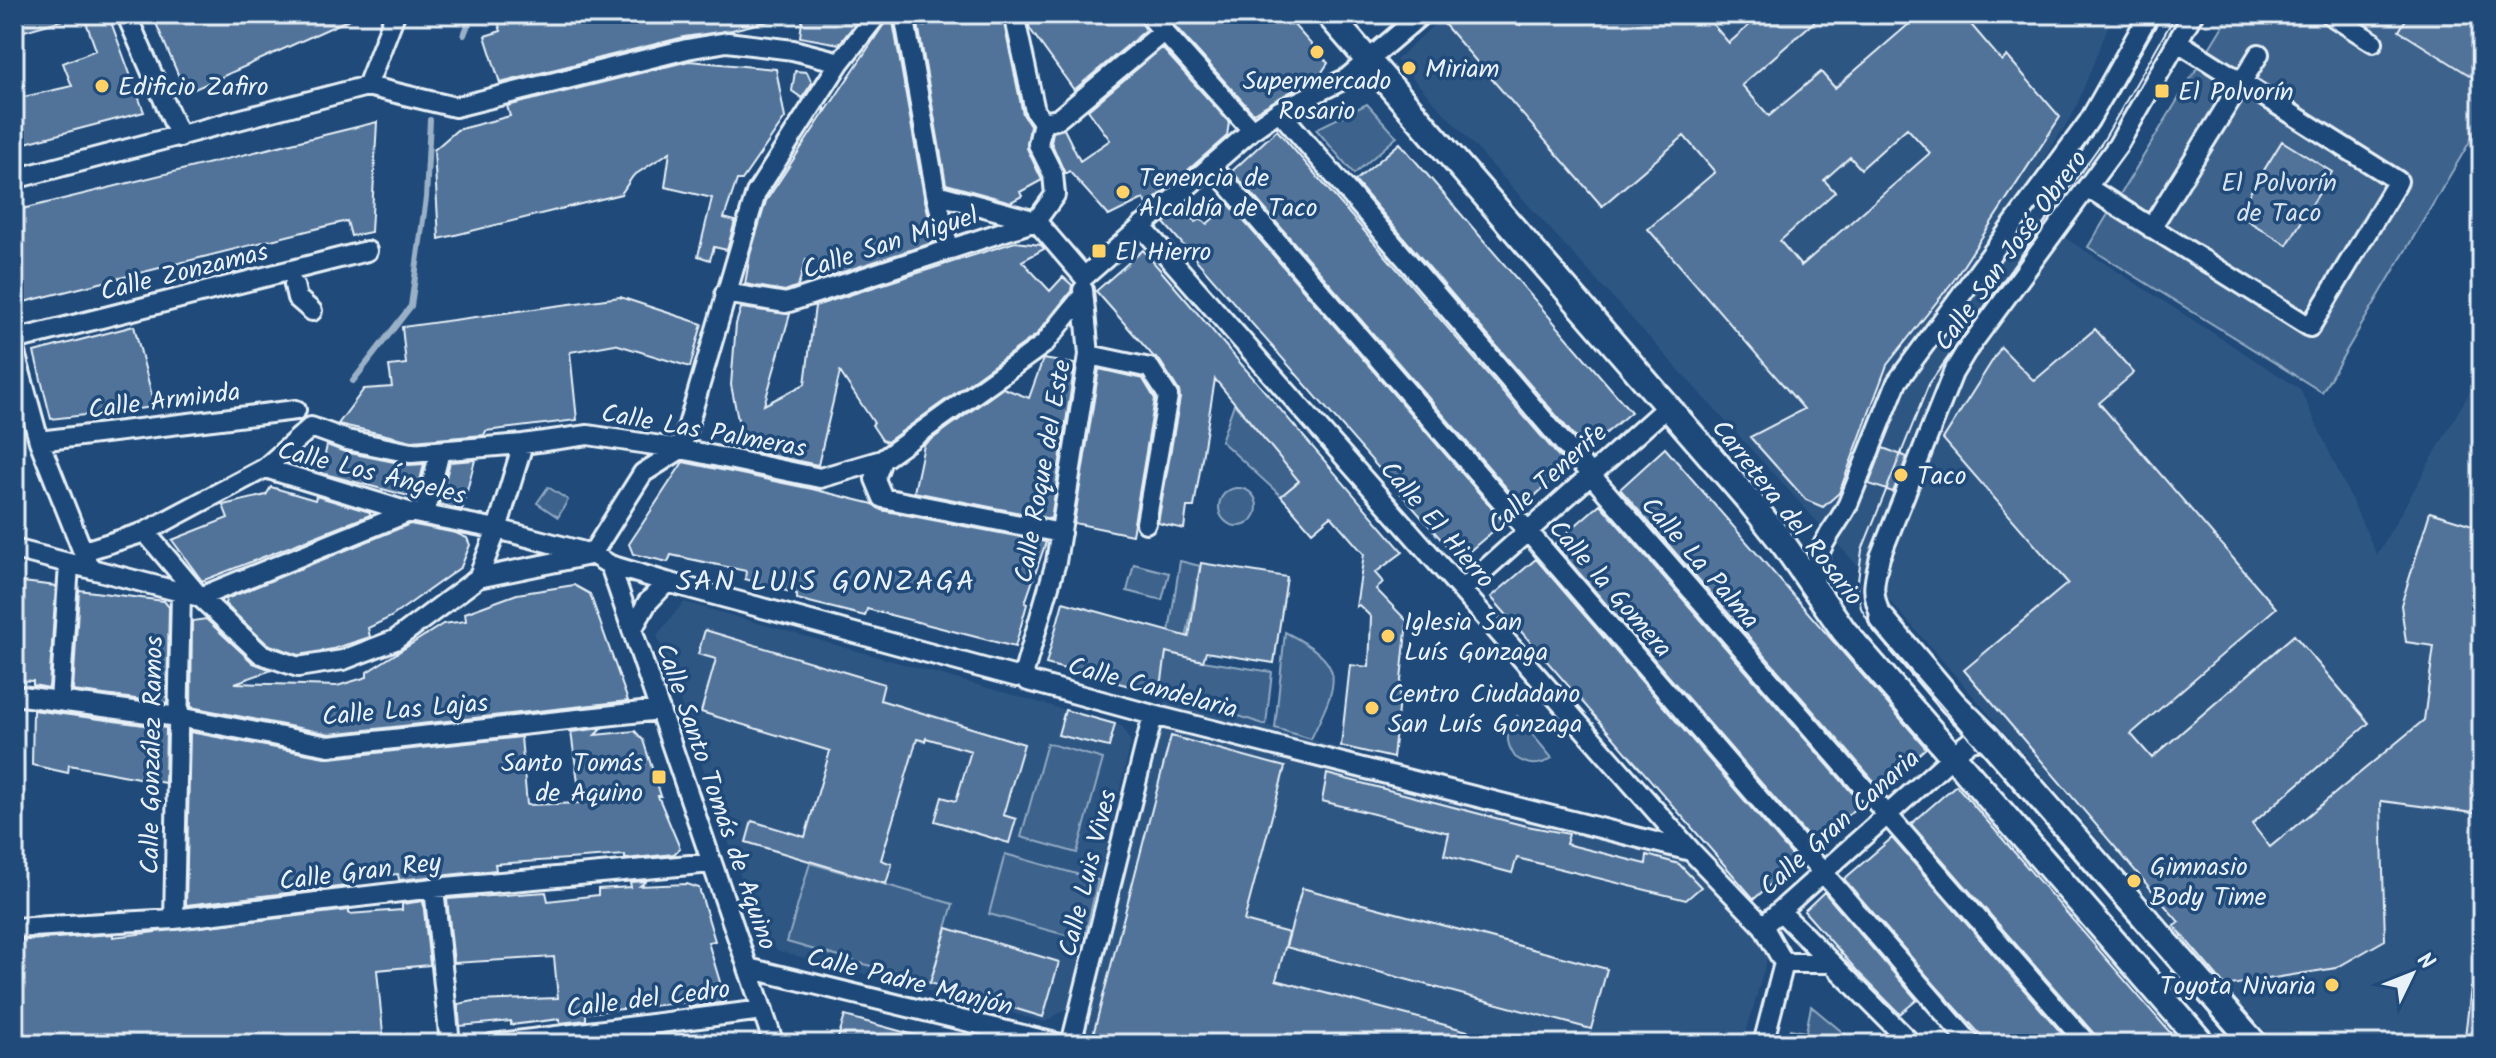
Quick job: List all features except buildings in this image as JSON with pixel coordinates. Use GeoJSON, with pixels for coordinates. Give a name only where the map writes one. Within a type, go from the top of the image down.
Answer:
{"type":"FeatureCollection","features":[{"type":"Feature","properties":{"kind":"main road","name":"Carretera del Rosario"},"geometry":{"type":"LineString","coordinates":[[1328,14],[1759,513],[1844,631],[2203,1044]]}},
{"type":"Feature","properties":{"kind":"main road","name":"Carretera del Rosario"},"geometry":{"type":"LineString","coordinates":[[1882,619],[2255,1044]]}},
{"type":"Feature","properties":{"kind":"street"},"geometry":{"type":"LineString","coordinates":[[126,14],[180,137]]}},
{"type":"Feature","properties":{"kind":"street"},"geometry":{"type":"LineString","coordinates":[[367,86],[395,14]]}},
{"type":"Feature","properties":{"kind":"street"},"geometry":{"type":"LineString","coordinates":[[145,532],[200,597],[261,654],[298,667],[343,660],[395,640],[478,578],[592,554],[643,473],[681,449],[756,193],[840,62],[878,14]]}},
{"type":"Feature","properties":{"kind":"street"},"geometry":{"type":"LineString","coordinates":[[904,14],[936,194],[949,249]]}},
{"type":"Feature","properties":{"kind":"street"},"geometry":{"type":"LineString","coordinates":[[1014,14],[1035,111],[1043,122]]}},
{"type":"Feature","properties":{"kind":"street"},"geometry":{"type":"LineString","coordinates":[[1148,14],[1252,130]]}},
{"type":"Feature","properties":{"kind":"street"},"geometry":{"type":"LineString","coordinates":[[936,194],[1036,221],[1084,277],[1252,130],[1279,111],[1347,78],[1422,14]]}},
{"type":"Feature","properties":{"kind":"street","name":"Calle San José Obrero"},"geometry":{"type":"LineString","coordinates":[[1814,586],[1816,557],[1848,504],[1897,382],[2089,121],[2149,14]]}},
{"type":"Feature","properties":{"kind":"street","name":"Calle San José Obrero"},"geometry":{"type":"LineString","coordinates":[[1882,619],[1872,585],[1880,557],[1953,373],[2118,145],[2193,14]]}},
{"type":"Feature","properties":{"kind":"street"},"geometry":{"type":"LineString","coordinates":[[2329,14],[2373,42]]}},
{"type":"Feature","properties":{"kind":"street"},"geometry":{"type":"LineString","coordinates":[[1043,122],[1058,119],[1163,32]]}},
{"type":"Feature","properties":{"kind":"street"},"geometry":{"type":"LineString","coordinates":[[14,179],[367,86],[455,107],[687,49],[727,42],[793,50],[840,62]]}},
{"type":"Feature","properties":{"kind":"street"},"geometry":{"type":"LineString","coordinates":[[2087,187],[2310,327],[2398,181],[2178,42]]}},
{"type":"Feature","properties":{"kind":"street"},"geometry":{"type":"LineString","coordinates":[[2151,228],[2259,54]]}},
{"type":"Feature","properties":{"kind":"street","name":"Calle La Palma"},"geometry":{"type":"LineString","coordinates":[[1279,111],[1591,475],[2087,1044]]}},
{"type":"Feature","properties":{"kind":"street"},"geometry":{"type":"LineString","coordinates":[[1036,221],[1055,195],[1053,174],[1038,144],[1038,132],[1043,122]]}},
{"type":"Feature","properties":{"kind":"street","name":"Calle la Gomera"},"geometry":{"type":"LineString","coordinates":[[1211,165],[1971,1044]]}},
{"type":"Feature","properties":{"kind":"street","name":"Calle San Miguel"},"geometry":{"type":"LineString","coordinates":[[725,293],[786,303],[1036,221]]}},
{"type":"Feature","properties":{"kind":"street","name":"Calle El Hierro"},"geometry":{"type":"LineString","coordinates":[[1141,226],[1691,851],[1763,926]]}},
{"type":"Feature","properties":{"kind":"street","name":"Calle Zonzamas"},"geometry":{"type":"LineString","coordinates":[[14,340],[367,251]]}},
{"type":"Feature","properties":{"kind":"street","name":"Calle Roque del Este"},"geometry":{"type":"LineString","coordinates":[[1024,672],[1051,582],[1061,533],[1089,349],[1082,297],[1084,277]]}},
{"type":"Feature","properties":{"kind":"street","name":"Calle Las Palmeras"},"geometry":{"type":"LineString","coordinates":[[265,468],[311,427],[347,440],[411,453],[588,435],[681,449],[820,478],[882,460],[1044,344],[1082,297]]}},
{"type":"Feature","properties":{"kind":"street"},"geometry":{"type":"LineString","coordinates":[[294,300],[312,311]]}},
{"type":"Feature","properties":{"kind":"street"},"geometry":{"type":"LineString","coordinates":[[1058,329],[1089,349],[1150,368],[1168,396],[1146,523]]}},
{"type":"Feature","properties":{"kind":"street"},"geometry":{"type":"LineString","coordinates":[[14,349],[39,441],[80,561],[60,700]]}},
{"type":"Feature","properties":{"kind":"street","name":"Calle Tenerife"},"geometry":{"type":"LineString","coordinates":[[1462,590],[1668,406]]}},
{"type":"Feature","properties":{"kind":"street","name":"Calle Arminda"},"geometry":{"type":"LineString","coordinates":[[39,441],[296,410]]}},
{"type":"Feature","properties":{"kind":"street"},"geometry":{"type":"LineString","coordinates":[[478,578],[497,529],[523,444]]}},
{"type":"Feature","properties":{"kind":"street"},"geometry":{"type":"LineString","coordinates":[[14,549],[80,561],[200,597],[416,514],[440,451]]}},
{"type":"Feature","properties":{"kind":"street"},"geometry":{"type":"LineString","coordinates":[[882,460],[875,479],[883,498],[1061,533]]}},
{"type":"Feature","properties":{"kind":"street","name":"Calle Los Ángeles"},"geometry":{"type":"LineString","coordinates":[[80,561],[145,532],[265,468],[416,514],[497,529],[592,554],[610,565]]}},
{"type":"Feature","properties":{"kind":"street","name":"Calle Candelaria"},"geometry":{"type":"LineString","coordinates":[[610,565],[1017,677],[1024,672],[1031,682],[1153,715],[1691,851]]}},
{"type":"Feature","properties":{"kind":"street","name":"Calle Santo Tomás de Aquino"},"geometry":{"type":"LineString","coordinates":[[610,565],[774,1044]]}},
{"type":"Feature","properties":{"kind":"street"},"geometry":{"type":"LineString","coordinates":[[632,630],[647,603],[667,582]]}},
{"type":"Feature","properties":{"kind":"street","name":"Calle González Ramos"},"geometry":{"type":"LineString","coordinates":[[174,919],[181,592]]}},
{"type":"Feature","properties":{"kind":"street","name":"Calle Las Lajas"},"geometry":{"type":"LineString","coordinates":[[14,695],[178,717],[329,746],[660,710]]}},
{"type":"Feature","properties":{"kind":"street","name":"Calle Luis Vives"},"geometry":{"type":"LineString","coordinates":[[1071,1044],[1153,715]]}},
{"type":"Feature","properties":{"kind":"street","name":"Calle Gran Canaria"},"geometry":{"type":"LineString","coordinates":[[1784,963],[1763,926],[1952,756],[1971,741],[1988,738]]}},
{"type":"Feature","properties":{"kind":"street","name":"Calle Gran Rey"},"geometry":{"type":"LineString","coordinates":[[14,928],[174,919],[434,888],[712,863]]}},
{"type":"Feature","properties":{"kind":"street"},"geometry":{"type":"LineString","coordinates":[[434,888],[450,1044]]}},
{"type":"Feature","properties":{"kind":"street"},"geometry":{"type":"LineString","coordinates":[[1780,911],[1912,1044]]}},
{"type":"Feature","properties":{"kind":"street"},"geometry":{"type":"LineString","coordinates":[[1763,1044],[1784,963],[1832,963]]}},
{"type":"Feature","properties":{"kind":"street","name":"Calle Padre Manjón"},"geometry":{"type":"LineString","coordinates":[[748,968],[1060,1044]]}},
{"type":"Feature","properties":{"kind":"street","name":"Calle del Cedro"},"geometry":{"type":"LineString","coordinates":[[492,1044],[763,1010]]}},
{"type":"Feature","properties":{"kind":"shaded area"},"geometry":{"type":"Polygon","coordinates":[[[1446,14],[2113,14],[2074,112],[2014,205],[2300,389],[2377,555],[2482,370],[2482,1044],[2276,1044],[1907,620],[1396,60],[1446,14]]]}},
{"type":"Feature","properties":{"kind":"shaded area"},"geometry":{"type":"Polygon","coordinates":[[[684,602],[1122,726],[1131,743],[1068,1008],[1045,1022],[778,951],[761,936],[657,635],[684,602]]]}},
{"type":"Feature","properties":{"kind":"shaded area"},"geometry":{"type":"Polygon","coordinates":[[[1167,693],[1685,860],[1773,937],[1743,1044],[1077,1044],[1167,693]]]}},
{"type":"Feature","properties":{"kind":"green space","name":"El Polvorín de Taco"},"geometry":{"type":"Polygon","coordinates":[[[2230,14],[2482,14],[2482,121],[2322,392],[2088,247],[2230,14]]]}},
{"type":"Feature","properties":{"kind":"green space"},"geometry":{"type":"Polygon","coordinates":[[[1367,104],[1397,137],[1354,174],[1316,129],[1367,104]]]}},
{"type":"Feature","properties":{"kind":"green space"},"geometry":{"type":"Polygon","coordinates":[[[1234,404],[1300,480],[1281,496],[1221,441],[1234,404]]]}},
{"type":"Feature","properties":{"kind":"green space"},"geometry":{"type":"Polygon","coordinates":[[[548,487],[568,500],[558,517],[537,503],[548,487]]]}},
{"type":"Feature","properties":{"kind":"green space"},"geometry":{"type":"Polygon","coordinates":[[[1238,488],[1252,493],[1257,507],[1252,521],[1238,526],[1224,521],[1219,507],[1224,493],[1238,488]]]}},
{"type":"Feature","properties":{"kind":"green space"},"geometry":{"type":"Polygon","coordinates":[[[1180,561],[1200,566],[1183,655],[1272,672],[1266,725],[1160,690],[1180,561]]]}},
{"type":"Feature","properties":{"kind":"green space"},"geometry":{"type":"Polygon","coordinates":[[[1134,564],[1169,573],[1162,600],[1127,591],[1134,564]]]}},
{"type":"Feature","properties":{"kind":"green space"},"geometry":{"type":"Polygon","coordinates":[[[1285,632],[1320,655],[1329,665],[1332,676],[1332,689],[1311,739],[1275,728],[1285,632]]]}},
{"type":"Feature","properties":{"kind":"green space"},"geometry":{"type":"Polygon","coordinates":[[[1517,716],[1552,758],[1534,764],[1515,757],[1508,736],[1517,716]]]}},
{"type":"Feature","properties":{"kind":"green space"},"geometry":{"type":"Polygon","coordinates":[[[1047,743],[1103,759],[1077,853],[1021,837],[1047,743]]]}},
{"type":"Feature","properties":{"kind":"green space"},"geometry":{"type":"Polygon","coordinates":[[[1005,854],[1098,880],[1084,940],[989,914],[1005,854]]]}},
{"type":"Feature","properties":{"kind":"green space"},"geometry":{"type":"Polygon","coordinates":[[[810,863],[953,904],[930,983],[787,942],[810,863]]]}},
{"type":"Feature","properties":{"kind":"green space"},"geometry":{"type":"Polygon","coordinates":[[[1811,1006],[1853,1041],[1851,1044],[1785,1044],[1790,1029],[1806,1032],[1811,1006]]]}},
{"type":"Feature","properties":{"kind":"waterway"},"geometry":{"type":"LineString","coordinates":[[464,35],[472,14]]}},
{"type":"Feature","properties":{"kind":"waterway"},"geometry":{"type":"LineString","coordinates":[[353,381],[411,306],[426,198],[430,120]]}},
{"type":"Feature","properties":{"kind":"tram line"},"geometry":{"type":"LineString","coordinates":[[2176,14],[2103,141],[1929,384],[1862,550],[1857,588],[1861,608],[1870,624],[2236,1044]]}},
{"type":"Feature","properties":{"kind":"tram line"},"geometry":{"type":"LineString","coordinates":[[2079,155],[2157,24]]}},
{"type":"Feature","properties":{"kind":"place","name":"Supermercado Rosario"},"geometry":{"type":"Point","coordinates":[1317,52]}},
{"type":"Feature","properties":{"kind":"place","name":"Miriam"},"geometry":{"type":"Point","coordinates":[1409,68]}},
{"type":"Feature","properties":{"kind":"place","name":"Edificio Zafiro"},"geometry":{"type":"Point","coordinates":[102,86]}},
{"type":"Feature","properties":{"kind":"place","name":"El Polvorín"},"geometry":{"type":"Point","coordinates":[2162,91]}},
{"type":"Feature","properties":{"kind":"place","name":"Tenencia de Alcaldía de Taco"},"geometry":{"type":"Point","coordinates":[1123,192]}},
{"type":"Feature","properties":{"kind":"place","name":"El Hierro"},"geometry":{"type":"Point","coordinates":[1099,251]}},
{"type":"Feature","properties":{"kind":"place","name":"Taco"},"geometry":{"type":"Point","coordinates":[1901,475]}},
{"type":"Feature","properties":{"kind":"place","name":"Iglesia San Luís Gonzaga"},"geometry":{"type":"Point","coordinates":[1388,636]}},
{"type":"Feature","properties":{"kind":"place","name":"Centro Ciudadano San Luís Gonzaga"},"geometry":{"type":"Point","coordinates":[1372,708]}},
{"type":"Feature","properties":{"kind":"place","name":"Santo Tomás de Aquino"},"geometry":{"type":"Point","coordinates":[659,777]}},
{"type":"Feature","properties":{"kind":"place","name":"Gimnasio Body Time"},"geometry":{"type":"Point","coordinates":[2134,881]}},
{"type":"Feature","properties":{"kind":"place","name":"Toyota Nivaria"},"geometry":{"type":"Point","coordinates":[2332,985]}},
{"type":"Feature","properties":{"kind":"district","name":"SAN LUIS GONZAGA"},"geometry":{"type":"Point","coordinates":[826,581]}}]}
